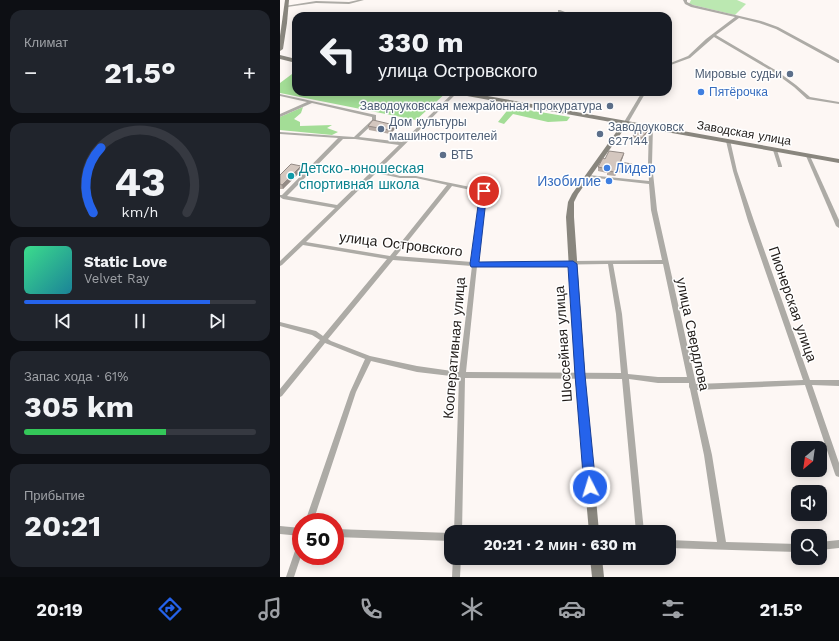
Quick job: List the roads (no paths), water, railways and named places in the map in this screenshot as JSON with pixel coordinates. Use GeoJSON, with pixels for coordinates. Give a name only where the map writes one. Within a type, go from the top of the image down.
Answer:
{"type":"FeatureCollection","features":[{"type":"Feature","properties":{"kind":"street"},"geometry":{"type":"LineString","coordinates":[[280,49],[287,0]]}},
{"type":"Feature","properties":{"kind":"street"},"geometry":{"type":"LineString","coordinates":[[287,6],[317,1],[350,3],[362,0]]}},
{"type":"Feature","properties":{"kind":"street"},"geometry":{"type":"LineString","coordinates":[[685,0],[686,3],[692,6],[777,28],[839,62]]}},
{"type":"Feature","properties":{"kind":"street"},"geometry":{"type":"LineString","coordinates":[[672,64],[689,57],[714,35],[738,17]]}},
{"type":"Feature","properties":{"kind":"street"},"geometry":{"type":"LineString","coordinates":[[714,35],[776,72],[809,98],[839,103]]}},
{"type":"Feature","properties":{"kind":"street"},"geometry":{"type":"LineString","coordinates":[[280,57],[292,60]]}},
{"type":"Feature","properties":{"kind":"street"},"geometry":{"type":"LineString","coordinates":[[280,95],[374,116],[374,120],[355,138]]}},
{"type":"Feature","properties":{"kind":"street"},"geometry":{"type":"LineString","coordinates":[[280,264],[452,96]]}},
{"type":"Feature","properties":{"kind":"street","name":"Заводская улица"},"geometry":{"type":"LineString","coordinates":[[479,96],[839,161]]}},
{"type":"Feature","properties":{"kind":"street"},"geometry":{"type":"LineString","coordinates":[[626,122],[642,96]]}},
{"type":"Feature","properties":{"kind":"street"},"geometry":{"type":"LineString","coordinates":[[280,116],[312,102]]}},
{"type":"Feature","properties":{"kind":"street","name":"Шоссейная улица"},"geometry":{"type":"LineString","coordinates":[[593,525],[580,375],[570,217],[571,202],[575,194],[626,122]]}},
{"type":"Feature","properties":{"kind":"street","name":"улица Свердлова"},"geometry":{"type":"LineString","coordinates":[[651,127],[650,164],[654,210],[691,384],[708,455],[722,546]]}},
{"type":"Feature","properties":{"kind":"street"},"geometry":{"type":"LineString","coordinates":[[280,132],[355,138],[403,144]]}},
{"type":"Feature","properties":{"kind":"street"},"geometry":{"type":"LineString","coordinates":[[282,196],[341,138]]}},
{"type":"Feature","properties":{"kind":"street","name":"Пионерская улица"},"geometry":{"type":"LineString","coordinates":[[728,141],[735,171],[839,474]]}},
{"type":"Feature","properties":{"kind":"street"},"geometry":{"type":"LineString","coordinates":[[775,150],[780,166]]}},
{"type":"Feature","properties":{"kind":"street"},"geometry":{"type":"LineString","coordinates":[[808,156],[839,226]]}},
{"type":"Feature","properties":{"kind":"street"},"geometry":{"type":"LineString","coordinates":[[280,394],[324,339],[393,258],[451,184],[416,177],[400,177],[376,171]]}},
{"type":"Feature","properties":{"kind":"street"},"geometry":{"type":"LineString","coordinates":[[588,176],[652,183]]}},
{"type":"Feature","properties":{"kind":"street","name":"Кооперативная улица"},"geometry":{"type":"LineString","coordinates":[[451,184],[484,191],[474,264],[462,375],[458,525]]}},
{"type":"Feature","properties":{"kind":"street"},"geometry":{"type":"LineString","coordinates":[[282,196],[339,206]]}},
{"type":"Feature","properties":{"kind":"street","name":"улица Островского"},"geometry":{"type":"LineString","coordinates":[[302,243],[393,258],[474,264],[665,262]]}},
{"type":"Feature","properties":{"kind":"street"},"geometry":{"type":"LineString","coordinates":[[610,262],[619,314],[639,525]]}},
{"type":"Feature","properties":{"kind":"street"},"geometry":{"type":"LineString","coordinates":[[280,324],[314,333],[329,343],[369,358],[417,369],[462,375],[625,376],[691,384],[749,385],[806,381],[839,382]]}},
{"type":"Feature","properties":{"kind":"street"},"geometry":{"type":"LineString","coordinates":[[312,513],[353,392],[369,358]]}},
{"type":"Feature","properties":{"kind":"street"},"geometry":{"type":"LineString","coordinates":[[280,530],[292,531]]}},
{"type":"Feature","properties":{"kind":"street"},"geometry":{"type":"LineString","coordinates":[[344,533],[444,537]]}},
{"type":"Feature","properties":{"kind":"street"},"geometry":{"type":"LineString","coordinates":[[676,544],[791,548]]}},
{"type":"Feature","properties":{"kind":"street"},"geometry":{"type":"LineString","coordinates":[[827,545],[839,544]]}},
{"type":"Feature","properties":{"kind":"street"},"geometry":{"type":"LineString","coordinates":[[290,577],[294,565]]}},
{"type":"Feature","properties":{"kind":"street"},"geometry":{"type":"LineString","coordinates":[[456,577],[457,565]]}},
{"type":"Feature","properties":{"kind":"street"},"geometry":{"type":"LineString","coordinates":[[597,565],[598,577]]}},
{"type":"Feature","properties":{"kind":"place","name":"Мировые судьи"},"geometry":{"type":"Point","coordinates":[790,74]}},
{"type":"Feature","properties":{"kind":"place","name":"Пятёрочка"},"geometry":{"type":"Point","coordinates":[701,92]}},
{"type":"Feature","properties":{"kind":"place","name":"Заводоуковская межрайонная прокуратура"},"geometry":{"type":"Point","coordinates":[610,106]}},
{"type":"Feature","properties":{"kind":"place","name":"Дом культуры машиностроителей"},"geometry":{"type":"Point","coordinates":[381,129]}},
{"type":"Feature","properties":{"kind":"place","name":"Заводоуковск 627144"},"geometry":{"type":"Point","coordinates":[600,134]}},
{"type":"Feature","properties":{"kind":"place","name":"ВТБ"},"geometry":{"type":"Point","coordinates":[443,155]}},
{"type":"Feature","properties":{"kind":"place","name":"Лидер"},"geometry":{"type":"Point","coordinates":[607,168]}},
{"type":"Feature","properties":{"kind":"place","name":"Детско-юношеская спортивная школа"},"geometry":{"type":"Point","coordinates":[291,176]}},
{"type":"Feature","properties":{"kind":"place","name":"Изобилие"},"geometry":{"type":"Point","coordinates":[609,181]}}]}
